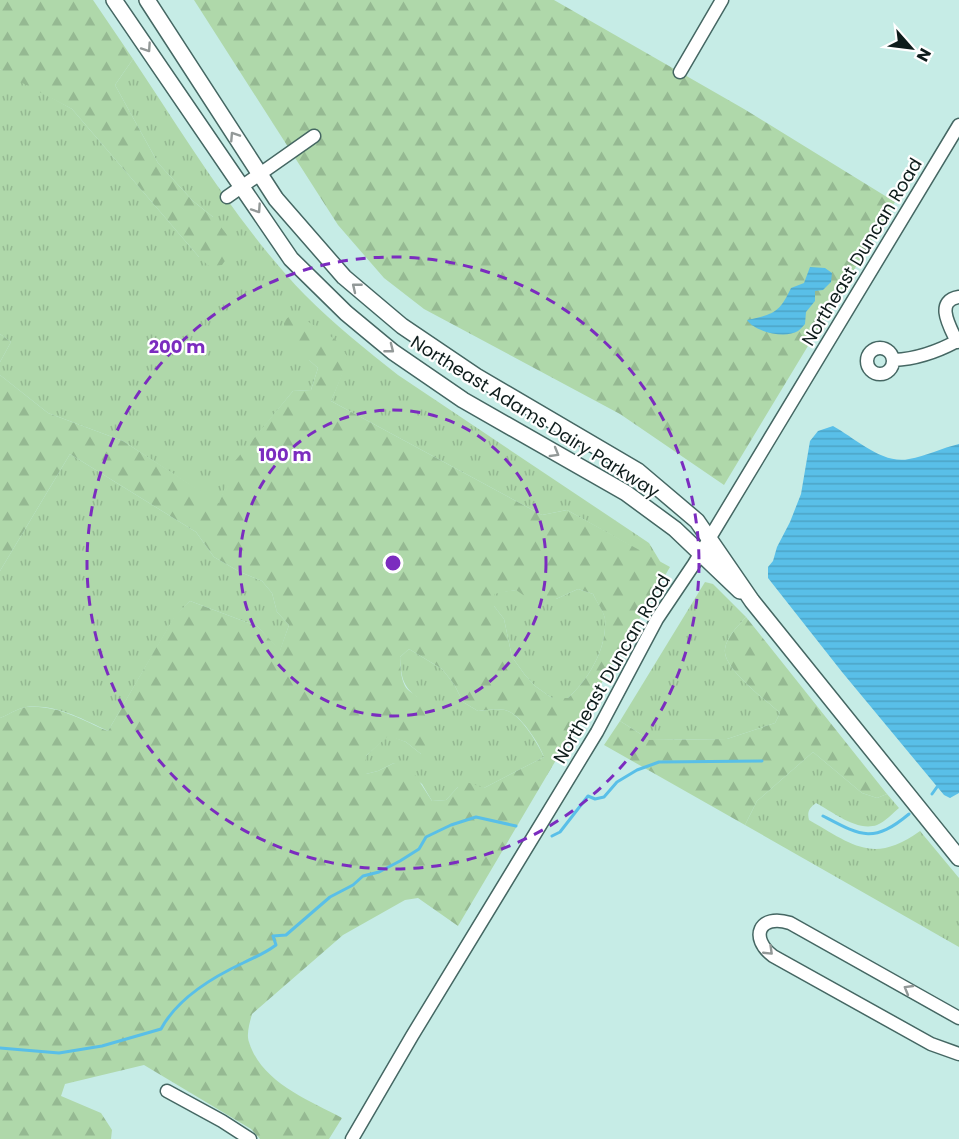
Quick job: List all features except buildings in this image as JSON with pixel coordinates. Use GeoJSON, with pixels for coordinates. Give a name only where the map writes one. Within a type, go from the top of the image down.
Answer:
{"type":"FeatureCollection","features":[{"type":"Feature","properties":{"kind":"main road","name":"Northeast Adams Dairy Parkway"},"geometry":{"type":"LineString","coordinates":[[114,0],[291,259],[346,313],[393,352],[463,400],[626,493],[675,530],[752,601]]}},
{"type":"Feature","properties":{"kind":"main road","name":"Northeast Adams Dairy Parkway"},"geometry":{"type":"LineString","coordinates":[[147,0],[276,199],[344,278],[394,319],[476,376],[638,471],[697,521],[752,601],[959,858]]}},
{"type":"Feature","properties":{"kind":"street"},"geometry":{"type":"LineString","coordinates":[[680,72],[719,1]]}},
{"type":"Feature","properties":{"kind":"street","name":"Northeast Duncan Road"},"geometry":{"type":"LineString","coordinates":[[352,1139],[412,1035],[597,732],[657,619],[710,539],[959,125]]}},
{"type":"Feature","properties":{"kind":"street"},"geometry":{"type":"LineString","coordinates":[[227,197],[314,136]]}},
{"type":"Feature","properties":{"kind":"street"},"geometry":{"type":"LineString","coordinates":[[894,360],[908,360],[937,351],[958,341],[944,313],[945,307],[953,298],[959,297]]}},
{"type":"Feature","properties":{"kind":"street"},"geometry":{"type":"LineString","coordinates":[[959,1018],[790,923],[777,919],[768,922],[761,929],[759,939],[766,951],[773,956],[931,1044],[959,1054]]}},
{"type":"Feature","properties":{"kind":"street"},"geometry":{"type":"LineString","coordinates":[[167,1091],[250,1139]]}},
{"type":"Feature","properties":{"kind":"green space"},"geometry":{"type":"Polygon","coordinates":[[[0,0],[93,0],[133,59],[115,85],[158,163],[193,201],[213,217],[228,236],[230,254],[222,265],[210,267],[199,257],[72,109],[0,69],[0,0]]]}},
{"type":"Feature","properties":{"kind":"green space"},"geometry":{"type":"Polygon","coordinates":[[[194,0],[554,0],[744,109],[895,202],[724,485],[620,414],[424,309],[384,278],[338,225],[194,0]]]}},
{"type":"Feature","properties":{"kind":"green space"},"geometry":{"type":"Polygon","coordinates":[[[133,59],[193,150],[258,241],[316,306],[398,375],[649,543],[661,563],[567,510],[542,515],[331,401],[348,359],[309,360],[318,368],[311,390],[293,391],[236,461],[219,504],[123,441],[48,413],[0,375],[0,362],[11,342],[0,334],[0,69],[72,109],[199,257],[213,217],[193,201],[158,163],[115,85],[133,59]]]}},
{"type":"Feature","properties":{"kind":"green space"},"geometry":{"type":"Polygon","coordinates":[[[295,313],[336,340],[349,359],[331,401],[542,515],[567,510],[670,567],[458,926],[418,898],[405,900],[343,935],[252,1014],[248,1039],[255,1056],[264,1068],[275,1079],[301,1097],[342,1118],[329,1139],[260,1139],[251,1129],[144,1065],[65,1084],[61,1096],[101,1113],[112,1130],[111,1139],[0,1139],[0,718],[23,708],[48,708],[59,710],[108,731],[174,617],[190,601],[257,626],[280,650],[289,625],[277,612],[272,593],[262,581],[214,557],[196,532],[70,454],[0,571],[0,375],[48,413],[123,441],[219,503],[235,461],[293,391],[311,390],[318,368],[284,335],[284,320],[295,313]],[[578,589],[556,599],[532,601],[516,590],[494,594],[494,606],[504,619],[512,657],[535,686],[552,698],[568,698],[576,690],[595,663],[603,641],[605,619],[603,613],[593,594],[578,589]],[[409,649],[400,657],[402,679],[406,688],[423,705],[431,728],[430,742],[421,754],[406,742],[388,736],[366,756],[366,774],[394,763],[410,767],[432,801],[446,800],[458,787],[467,782],[484,788],[544,757],[530,732],[515,715],[494,709],[478,711],[463,702],[454,684],[442,669],[409,649]]]}},
{"type":"Feature","properties":{"kind":"green space"},"geometry":{"type":"Polygon","coordinates":[[[0,334],[11,342],[0,362],[0,334]]]}},
{"type":"Feature","properties":{"kind":"green space"},"geometry":{"type":"Polygon","coordinates":[[[70,454],[196,532],[214,557],[262,581],[272,593],[277,612],[289,625],[280,651],[257,626],[190,601],[174,618],[108,731],[79,717],[48,708],[23,708],[0,718],[0,571],[70,454]]]}},
{"type":"Feature","properties":{"kind":"green space"},"geometry":{"type":"Polygon","coordinates":[[[705,582],[713,584],[746,617],[726,644],[726,657],[730,665],[746,683],[780,713],[775,723],[727,739],[650,740],[620,721],[705,582]]]}},
{"type":"Feature","properties":{"kind":"green space"},"geometry":{"type":"Polygon","coordinates":[[[578,589],[593,594],[603,613],[605,630],[603,641],[595,663],[576,690],[568,698],[552,698],[535,686],[512,657],[504,619],[494,606],[494,593],[516,590],[556,599],[578,589]]]}},
{"type":"Feature","properties":{"kind":"green space"},"geometry":{"type":"Polygon","coordinates":[[[746,617],[887,794],[877,798],[862,793],[813,752],[757,801],[745,825],[604,745],[620,721],[650,740],[727,739],[775,723],[780,713],[737,674],[726,657],[725,649],[728,640],[746,617]]]}},
{"type":"Feature","properties":{"kind":"green space"},"geometry":{"type":"Polygon","coordinates":[[[409,649],[442,669],[454,684],[463,702],[478,711],[494,709],[515,715],[530,732],[544,757],[484,788],[458,787],[446,800],[432,801],[422,784],[394,763],[366,774],[366,756],[388,735],[406,742],[421,754],[417,697],[405,684],[401,669],[400,657],[409,649]]]}},
{"type":"Feature","properties":{"kind":"green space"},"geometry":{"type":"Polygon","coordinates":[[[813,752],[862,793],[877,798],[887,794],[899,808],[877,825],[861,826],[845,820],[816,803],[809,810],[809,820],[852,844],[864,848],[890,847],[920,831],[959,878],[959,947],[745,825],[757,801],[813,752]]]}},
{"type":"Feature","properties":{"kind":"water"},"geometry":{"type":"Polygon","coordinates":[[[810,267],[825,268],[832,273],[831,282],[823,290],[815,291],[815,301],[806,312],[805,324],[799,330],[786,334],[771,333],[757,328],[747,320],[769,314],[779,308],[791,288],[804,283],[810,267]]]}},
{"type":"Feature","properties":{"kind":"water"},"geometry":{"type":"Polygon","coordinates":[[[833,426],[879,454],[899,460],[915,458],[959,444],[959,793],[950,798],[944,795],[842,672],[768,578],[768,567],[773,561],[801,494],[810,441],[818,431],[833,426]]]}},
{"type":"Feature","properties":{"kind":"waterway"},"geometry":{"type":"LineString","coordinates":[[552,836],[560,832],[588,796],[595,799],[604,797],[617,782],[637,770],[659,762],[762,761]]}},
{"type":"Feature","properties":{"kind":"waterway"},"geometry":{"type":"LineString","coordinates":[[932,794],[937,787]]}},
{"type":"Feature","properties":{"kind":"waterway"},"geometry":{"type":"LineString","coordinates":[[823,816],[847,828],[867,834],[886,830],[909,814]]}},
{"type":"Feature","properties":{"kind":"waterway"},"geometry":{"type":"LineString","coordinates":[[0,1048],[59,1053],[102,1046],[161,1029],[176,1008],[197,990],[220,975],[272,948],[276,945],[273,936],[286,935],[330,897],[353,885],[363,876],[379,872],[419,849],[426,837],[451,825],[476,817],[516,826]]}}]}
